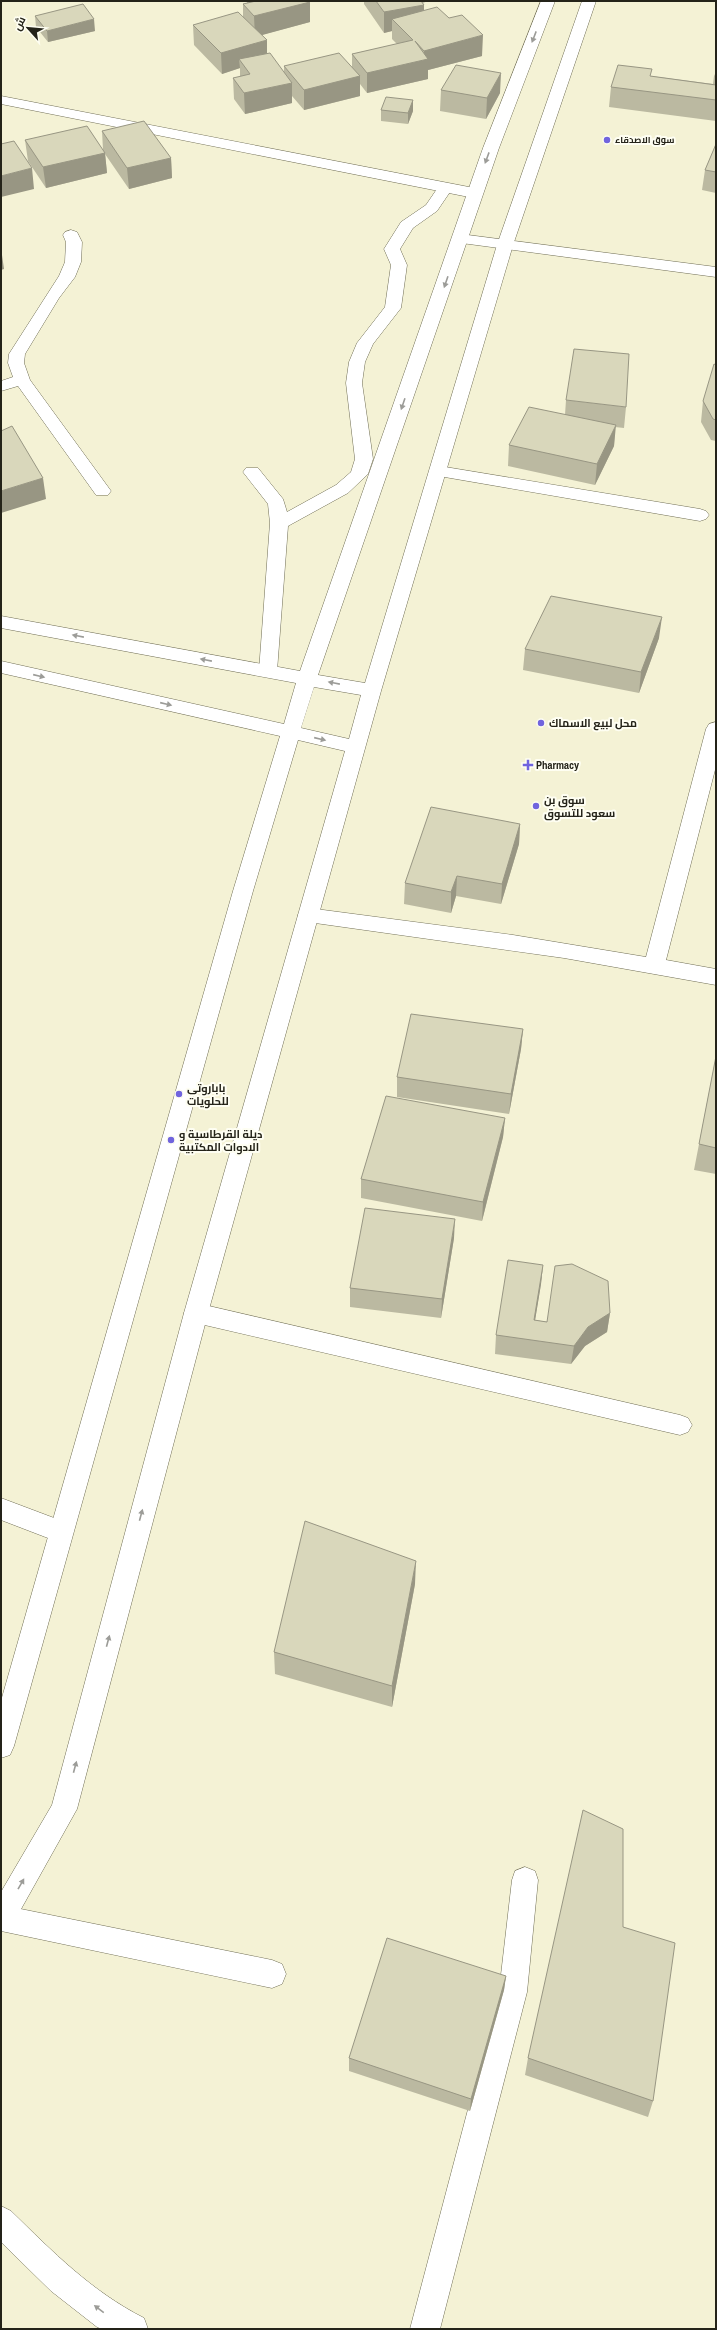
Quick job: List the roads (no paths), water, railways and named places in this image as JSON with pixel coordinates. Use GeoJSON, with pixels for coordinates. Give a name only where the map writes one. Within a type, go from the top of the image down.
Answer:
{"type":"FeatureCollection","features":[{"type":"Feature","properties":{"kind":"main road"},"geometry":{"type":"LineString","coordinates":[[1,1746],[237,914],[307,678],[460,239],[474,193],[548,1]]}},
{"type":"Feature","properties":{"kind":"main road"},"geometry":{"type":"LineString","coordinates":[[1,1919],[64,1809],[196,1313],[372,690],[439,471],[505,245],[589,1]]}},
{"type":"Feature","properties":{"kind":"main road"},"geometry":{"type":"LineString","coordinates":[[1,100],[444,189],[474,193]]}},
{"type":"Feature","properties":{"kind":"main road"},"geometry":{"type":"LineString","coordinates":[[279,523],[342,489],[360,474],[364,459],[354,383],[356,362],[365,344],[393,308],[399,265],[392,249],[407,225],[432,208],[444,189]]}},
{"type":"Feature","properties":{"kind":"main road"},"geometry":{"type":"LineString","coordinates":[[71,234],[74,242],[73,262],[67,277],[52,297],[17,354],[16,362],[22,380],[102,491]]}},
{"type":"Feature","properties":{"kind":"main road"},"geometry":{"type":"LineString","coordinates":[[460,239],[716,272]]}},
{"type":"Feature","properties":{"kind":"main road"},"geometry":{"type":"LineString","coordinates":[[1,386],[22,380]]}},
{"type":"Feature","properties":{"kind":"main road"},"geometry":{"type":"LineString","coordinates":[[439,471],[700,515]]}},
{"type":"Feature","properties":{"kind":"main road"},"geometry":{"type":"LineString","coordinates":[[252,472],[277,503],[279,523],[268,671]]}},
{"type":"Feature","properties":{"kind":"main road"},"geometry":{"type":"LineString","coordinates":[[1,622],[372,690]]}},
{"type":"Feature","properties":{"kind":"main road"},"geometry":{"type":"LineString","coordinates":[[1,668],[357,747]]}},
{"type":"Feature","properties":{"kind":"main road"},"geometry":{"type":"LineString","coordinates":[[654,965],[716,729]]}},
{"type":"Feature","properties":{"kind":"main road"},"geometry":{"type":"LineString","coordinates":[[308,915],[441,932],[654,965],[716,977]]}},
{"type":"Feature","properties":{"kind":"main road"},"geometry":{"type":"LineString","coordinates":[[196,1313],[680,1425]]}},
{"type":"Feature","properties":{"kind":"main road"},"geometry":{"type":"LineString","coordinates":[[1,1509],[61,1532]]}},
{"type":"Feature","properties":{"kind":"main road"},"geometry":{"type":"LineString","coordinates":[[425,2329],[513,1992],[525,1880]]}},
{"type":"Feature","properties":{"kind":"main road"},"geometry":{"type":"LineString","coordinates":[[1,1914],[1,1919]]}},
{"type":"Feature","properties":{"kind":"main road"},"geometry":{"type":"LineString","coordinates":[[1,1919],[272,1974]]}},
{"type":"Feature","properties":{"kind":"main road"},"geometry":{"type":"LineString","coordinates":[[1,2221],[61,2281],[108,2316],[133,2329]]}},
{"type":"Feature","properties":{"kind":"place","name":"سوق الاصدقاء"},"geometry":{"type":"Point","coordinates":[607,140]}},
{"type":"Feature","properties":{"kind":"place","name":"محل لبيع الاسماك"},"geometry":{"type":"Point","coordinates":[541,723]}},
{"type":"Feature","properties":{"kind":"place","name":"Pharmacy"},"geometry":{"type":"Point","coordinates":[528,765]}},
{"type":"Feature","properties":{"kind":"place","name":"سوق بن سعود للتسوق"},"geometry":{"type":"Point","coordinates":[536,806]}},
{"type":"Feature","properties":{"kind":"place","name":"باباروتي للحلويات"},"geometry":{"type":"Point","coordinates":[179,1094]}},
{"type":"Feature","properties":{"kind":"place","name":"ديلة القرطاسية و الادوات المكتبية"},"geometry":{"type":"Point","coordinates":[171,1140]}}]}
